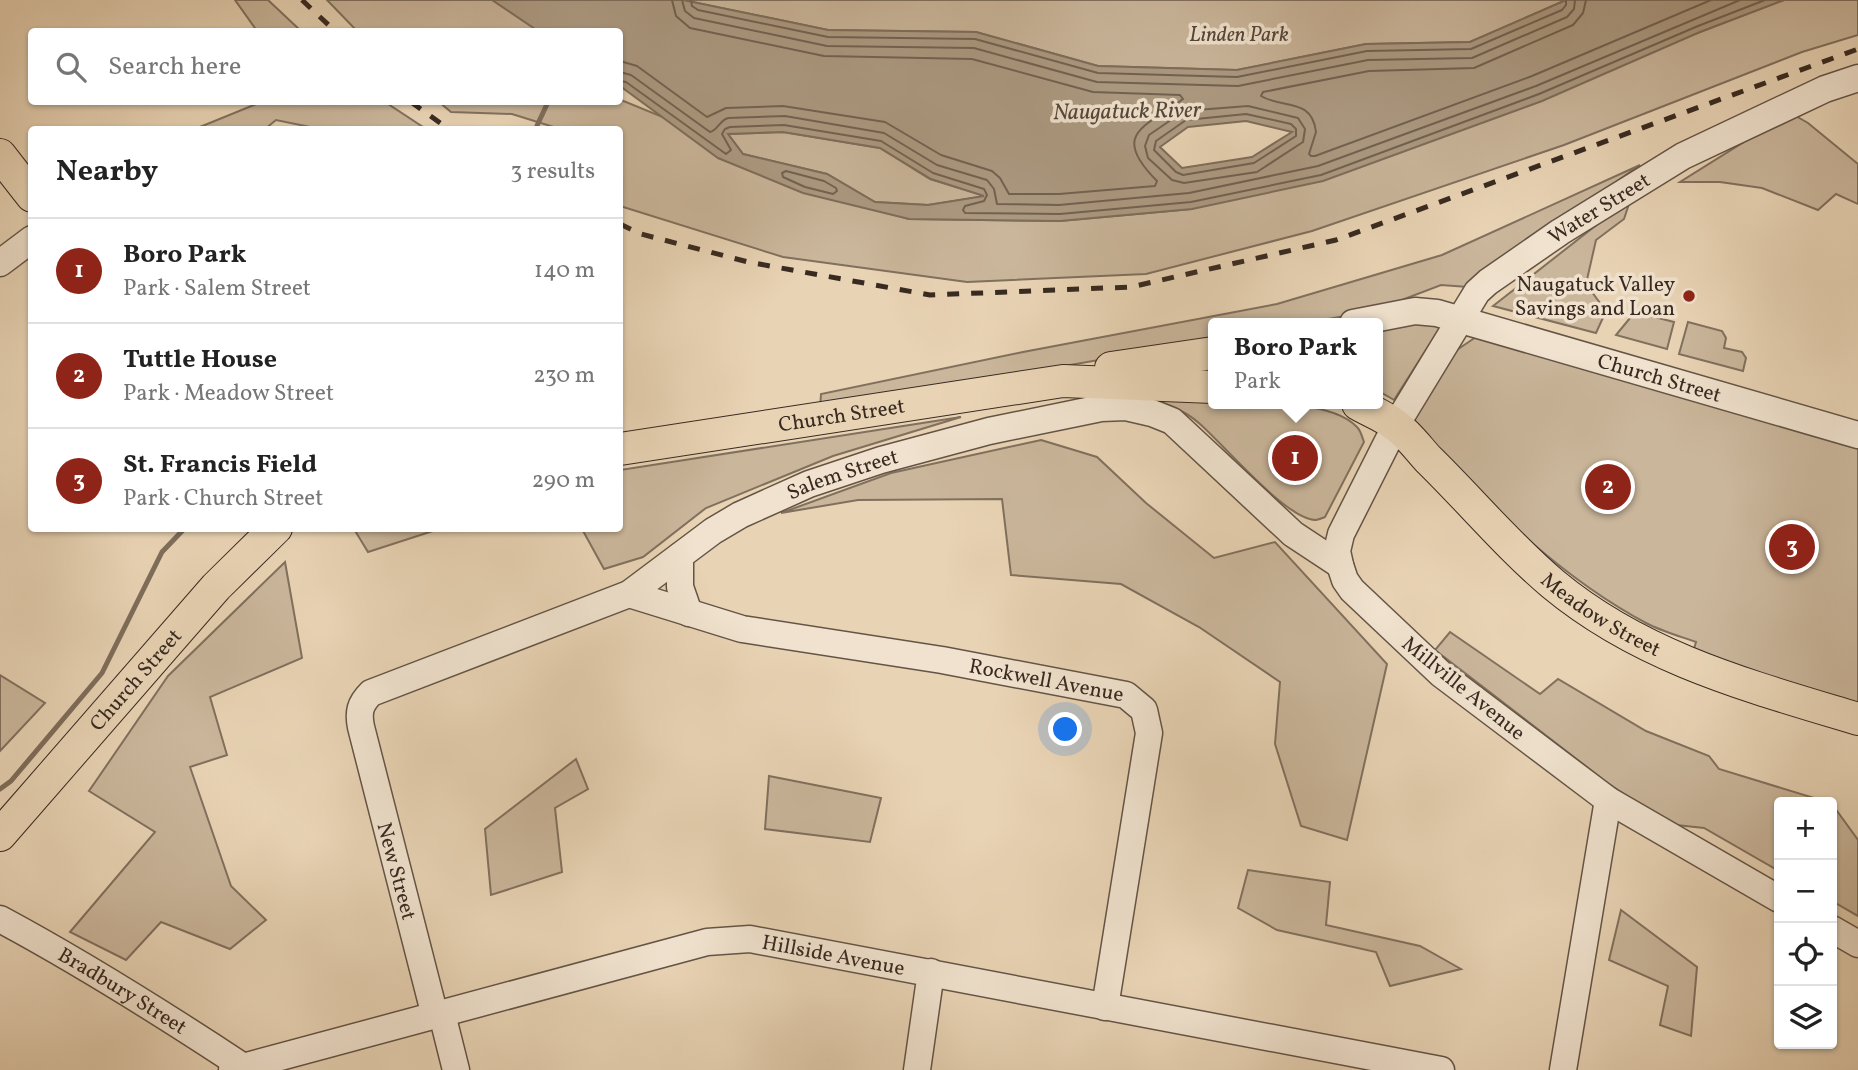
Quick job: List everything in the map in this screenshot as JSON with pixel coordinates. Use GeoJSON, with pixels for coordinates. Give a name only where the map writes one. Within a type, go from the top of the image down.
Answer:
{"type":"FeatureCollection","features":[{"type":"Feature","properties":{"kind":"main road"},"geometry":{"type":"LineString","coordinates":[[0,155],[28,191]]}},
{"type":"Feature","properties":{"kind":"main road","name":"Church Street"},"geometry":{"type":"LineString","coordinates":[[623,449],[1063,381],[1097,370],[1208,354]]}},
{"type":"Feature","properties":{"kind":"main road","name":"Church Street"},"geometry":{"type":"LineString","coordinates":[[1063,381],[1208,387]]}},
{"type":"Feature","properties":{"kind":"main road"},"geometry":{"type":"LineString","coordinates":[[1367,409],[1396,425]]}},
{"type":"Feature","properties":{"kind":"main road","name":"Meadow Street"},"geometry":{"type":"LineString","coordinates":[[1396,425],[1505,539],[1544,575],[1593,615],[1615,629],[1662,653],[1858,719]]}},
{"type":"Feature","properties":{"kind":"main road","name":"Church Street"},"geometry":{"type":"LineString","coordinates":[[0,835],[216,587],[272,532]]}},
{"type":"Feature","properties":{"kind":"street","name":"Water Street"},"geometry":{"type":"LineString","coordinates":[[1460,319],[1477,292],[1488,282],[1560,232],[1683,156],[1825,89],[1858,78]]}},
{"type":"Feature","properties":{"kind":"street"},"geometry":{"type":"LineString","coordinates":[[0,263],[28,242]]}},
{"type":"Feature","properties":{"kind":"street"},"geometry":{"type":"LineString","coordinates":[[1339,565],[1337,551],[1341,534],[1396,425],[1460,319],[1415,311],[1379,318]]}},
{"type":"Feature","properties":{"kind":"street","name":"Church Street"},"geometry":{"type":"LineString","coordinates":[[1460,319],[1858,435]]}},
{"type":"Feature","properties":{"kind":"street","name":"Salem Street"},"geometry":{"type":"LineString","coordinates":[[361,727],[359,714],[362,702],[370,693],[629,594],[713,531],[740,515],[809,484],[881,460],[989,431],[1101,408],[1126,407],[1152,412],[1172,421],[1293,534],[1339,565]]}},
{"type":"Feature","properties":{"kind":"street"},"geometry":{"type":"LineString","coordinates":[[680,556],[680,587],[689,613]]}},
{"type":"Feature","properties":{"kind":"street","name":"Millville Avenue"},"geometry":{"type":"LineString","coordinates":[[1339,565],[1345,580],[1364,603],[1441,674],[1608,800],[1774,895]]}},
{"type":"Feature","properties":{"kind":"street","name":"Rockwell Avenue"},"geometry":{"type":"LineString","coordinates":[[629,594],[742,629],[942,660],[1126,695],[1144,710],[1149,733],[1105,1007]]}},
{"type":"Feature","properties":{"kind":"street","name":"New Street"},"geometry":{"type":"LineString","coordinates":[[361,727],[438,1015],[456,1070]]}},
{"type":"Feature","properties":{"kind":"street"},"geometry":{"type":"LineString","coordinates":[[1563,1070],[1608,800]]}},
{"type":"Feature","properties":{"kind":"street","name":"Bradbury Street"},"geometry":{"type":"LineString","coordinates":[[0,919],[91,970],[237,1068]]}},
{"type":"Feature","properties":{"kind":"street"},"geometry":{"type":"LineString","coordinates":[[1837,932],[1858,944]]}},
{"type":"Feature","properties":{"kind":"street","name":"Hillside Avenue"},"geometry":{"type":"LineString","coordinates":[[237,1068],[707,942],[750,939],[1441,1070]]}},
{"type":"Feature","properties":{"kind":"street"},"geometry":{"type":"LineString","coordinates":[[917,1070],[931,972]]}},
{"type":"Feature","properties":{"kind":"green space"},"geometry":{"type":"Polygon","coordinates":[[[235,0],[268,0],[298,28],[255,28],[235,0]]]}},
{"type":"Feature","properties":{"kind":"green space"},"geometry":{"type":"Polygon","coordinates":[[[327,0],[523,0],[564,28],[354,28],[327,0]]]}},
{"type":"Feature","properties":{"kind":"green space","name":"Linden Park"},"geometry":{"type":"Polygon","coordinates":[[[683,0],[1566,0],[1470,42],[1366,44],[1237,70],[1098,66],[976,32],[828,30],[683,0]]]}},
{"type":"Feature","properties":{"kind":"green space"},"geometry":{"type":"Polygon","coordinates":[[[1784,0],[1858,0],[1858,35],[1802,52],[1564,145],[1312,231],[1146,274],[967,282],[783,257],[623,207],[623,126],[550,126],[512,114],[451,112],[443,105],[623,105],[623,101],[692,129],[718,158],[909,219],[1060,221],[1192,209],[1700,32],[1784,0]]]}},
{"type":"Feature","properties":{"kind":"green space"},"geometry":{"type":"Polygon","coordinates":[[[254,105],[390,105],[421,126],[305,126],[276,120],[269,126],[202,126],[254,105]]]}},
{"type":"Feature","properties":{"kind":"green space"},"geometry":{"type":"Polygon","coordinates":[[[1794,115],[1808,123],[1858,164],[1858,204],[1836,194],[1818,210],[1762,188],[1720,182],[1680,182],[1768,127],[1794,115]]]}},
{"type":"Feature","properties":{"kind":"green space"},"geometry":{"type":"Polygon","coordinates":[[[783,132],[880,148],[930,179],[986,196],[928,205],[875,202],[827,174],[743,154],[728,134],[783,132]]]}},
{"type":"Feature","properties":{"kind":"green space"},"geometry":{"type":"Polygon","coordinates":[[[1640,165],[1468,287],[1441,285],[1373,311],[1334,318],[1208,318],[1208,341],[820,409],[821,394],[1277,304],[1442,255],[1640,165]]]}},
{"type":"Feature","properties":{"kind":"green space"},"geometry":{"type":"Polygon","coordinates":[[[1631,198],[1624,219],[1596,240],[1586,284],[1606,311],[1596,333],[1493,306],[1631,198]]]}},
{"type":"Feature","properties":{"kind":"green space"},"geometry":{"type":"Polygon","coordinates":[[[1635,312],[1674,322],[1667,349],[1616,335],[1635,312]]]}},
{"type":"Feature","properties":{"kind":"green space"},"geometry":{"type":"Polygon","coordinates":[[[1445,320],[1394,400],[1383,394],[1383,325],[1445,320]]]}},
{"type":"Feature","properties":{"kind":"green space"},"geometry":{"type":"Polygon","coordinates":[[[1688,322],[1722,331],[1726,338],[1724,348],[1742,352],[1746,358],[1743,371],[1679,354],[1688,322]]]}},
{"type":"Feature","properties":{"kind":"green space"},"geometry":{"type":"Polygon","coordinates":[[[1479,335],[1858,431],[1858,719],[1690,663],[1696,642],[1646,623],[1579,581],[1518,531],[1405,421],[1439,362],[1479,335]]]}},
{"type":"Feature","properties":{"kind":"green space"},"geometry":{"type":"Polygon","coordinates":[[[1127,393],[1208,393],[1208,409],[1318,409],[1345,418],[1358,429],[1364,442],[1325,517],[1315,520],[1288,507],[1192,418],[1166,404],[1127,393]]]}},
{"type":"Feature","properties":{"kind":"green space"},"geometry":{"type":"Polygon","coordinates":[[[961,417],[833,456],[706,508],[643,557],[604,569],[584,532],[623,532],[623,470],[961,417]]]}},
{"type":"Feature","properties":{"kind":"green space"},"geometry":{"type":"Polygon","coordinates":[[[1041,440],[1097,457],[1146,503],[1214,558],[1275,542],[1387,664],[1347,840],[1301,826],[1275,744],[1280,682],[1199,627],[1121,584],[1011,575],[1002,499],[858,500],[781,513],[891,473],[1041,440]]]}},
{"type":"Feature","properties":{"kind":"green space"},"geometry":{"type":"Polygon","coordinates":[[[356,532],[430,532],[368,552],[356,532]]]}},
{"type":"Feature","properties":{"kind":"green space"},"geometry":{"type":"Polygon","coordinates":[[[285,562],[302,658],[210,697],[227,755],[190,767],[231,886],[266,920],[230,949],[161,922],[126,960],[70,932],[155,832],[89,791],[168,676],[285,562]]]}},
{"type":"Feature","properties":{"kind":"green space"},"geometry":{"type":"Polygon","coordinates":[[[1450,632],[1540,694],[1558,679],[1646,731],[1709,756],[1719,769],[1811,797],[1774,797],[1774,868],[1704,828],[1667,824],[1605,781],[1435,650],[1450,632]]]}},
{"type":"Feature","properties":{"kind":"green space"},"geometry":{"type":"Polygon","coordinates":[[[0,675],[45,703],[0,751],[0,675]]]}},
{"type":"Feature","properties":{"kind":"green space"},"geometry":{"type":"Polygon","coordinates":[[[576,759],[588,789],[555,808],[562,872],[491,895],[485,829],[576,759]]]}},
{"type":"Feature","properties":{"kind":"green space"},"geometry":{"type":"Polygon","coordinates":[[[769,776],[881,798],[870,842],[765,829],[769,776]]]}},
{"type":"Feature","properties":{"kind":"green space"},"geometry":{"type":"Polygon","coordinates":[[[1837,811],[1858,840],[1858,916],[1837,904],[1837,811]]]}},
{"type":"Feature","properties":{"kind":"green space"},"geometry":{"type":"Polygon","coordinates":[[[1248,870],[1330,882],[1326,925],[1420,946],[1461,969],[1390,986],[1376,952],[1277,930],[1238,908],[1248,870]]]}},
{"type":"Feature","properties":{"kind":"green space"},"geometry":{"type":"Polygon","coordinates":[[[1621,910],[1697,967],[1691,1036],[1660,1025],[1668,986],[1609,960],[1621,910]]]}},
{"type":"Feature","properties":{"kind":"water","name":"Naugatuck River"},"geometry":{"type":"Polygon","coordinates":[[[492,0],[683,0],[828,30],[976,32],[1098,66],[1237,70],[1366,44],[1470,42],[1566,0],[1784,0],[1700,32],[1542,101],[1323,181],[1192,209],[1060,221],[909,219],[803,193],[718,158],[623,88],[623,28],[534,28],[492,0]],[[1246,121],[1188,127],[1160,147],[1182,168],[1252,157],[1292,132],[1246,121]],[[783,132],[728,134],[743,154],[827,174],[875,202],[928,205],[984,196],[931,179],[880,148],[783,132]]]}},
{"type":"Feature","properties":{"kind":"waterway"},"geometry":{"type":"LineString","coordinates":[[537,126],[547,105]]}},
{"type":"Feature","properties":{"kind":"waterway"},"geometry":{"type":"LineString","coordinates":[[0,789],[11,781],[102,673],[162,552],[181,532]]}},
{"type":"Feature","properties":{"kind":"railway"},"geometry":{"type":"LineString","coordinates":[[302,0],[332,28]]}},
{"type":"Feature","properties":{"kind":"railway"},"geometry":{"type":"LineString","coordinates":[[623,225],[641,234],[748,262],[930,295],[1131,287],[1336,240],[1858,49]]}},
{"type":"Feature","properties":{"kind":"railway"},"geometry":{"type":"LineString","coordinates":[[415,105],[444,126]]}},
{"type":"Feature","properties":{"kind":"place","name":"Naugatuck Valley Savings and Loan"},"geometry":{"type":"Point","coordinates":[1689,296]}},
{"type":"Feature","properties":{"kind":"place","name":"Boro Park"},"geometry":{"type":"Point","coordinates":[1295,458]}},
{"type":"Feature","properties":{"kind":"place","name":"Tuttle House"},"geometry":{"type":"Point","coordinates":[1608,487]}},
{"type":"Feature","properties":{"kind":"place","name":"St. Francis Field"},"geometry":{"type":"Point","coordinates":[1792,547]}}]}
